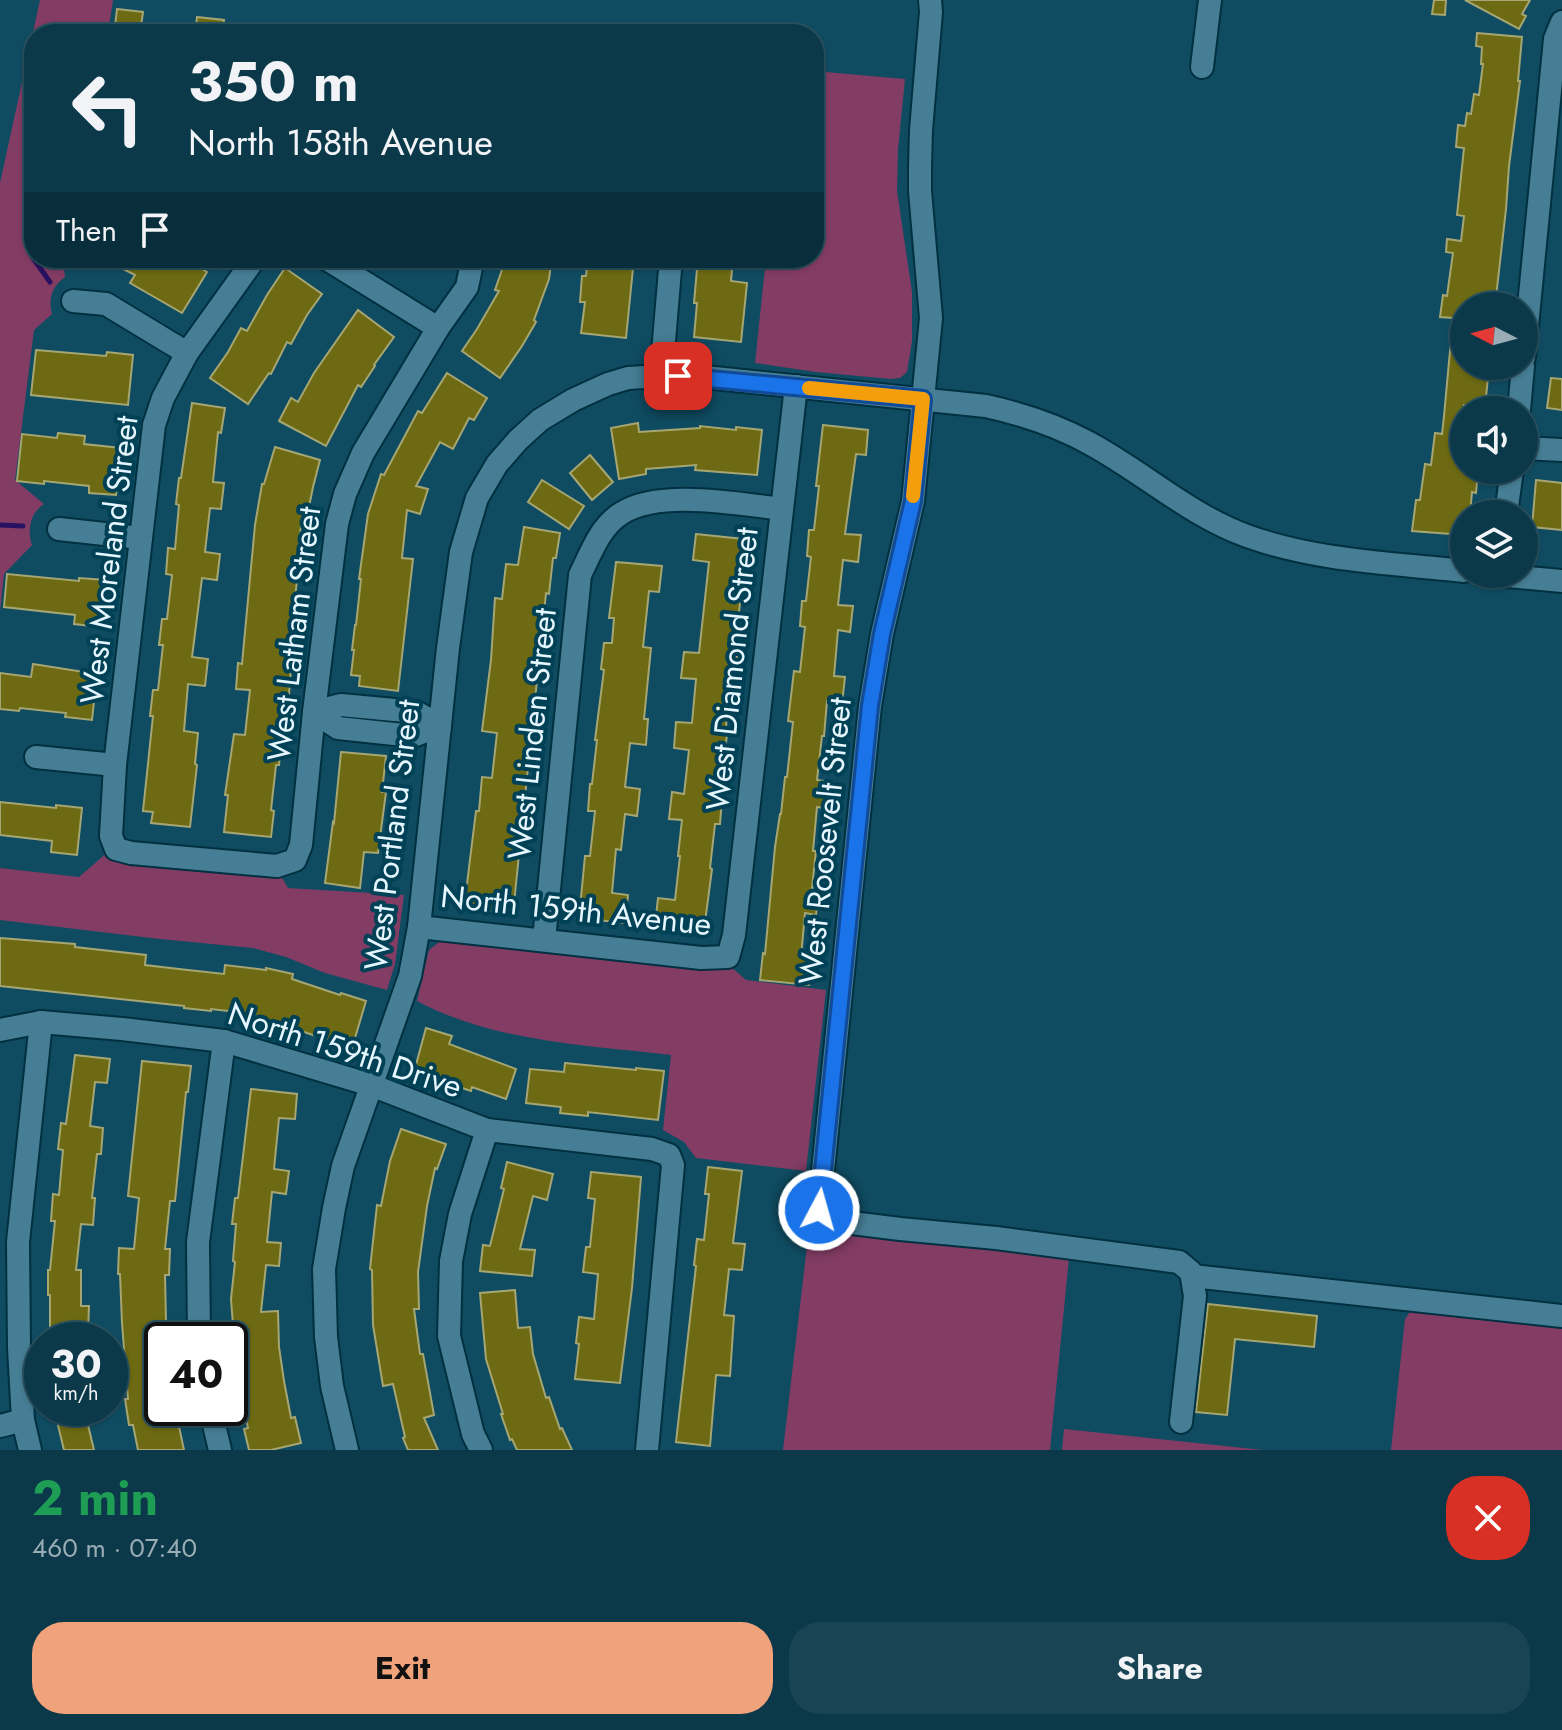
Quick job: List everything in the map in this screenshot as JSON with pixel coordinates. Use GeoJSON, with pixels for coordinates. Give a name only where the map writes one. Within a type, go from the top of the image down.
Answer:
{"type":"FeatureCollection","features":[{"type":"Feature","properties":{"kind":"street"},"geometry":{"type":"LineString","coordinates":[[1202,67],[1210,0]]}},
{"type":"Feature","properties":{"kind":"street","name":"West Roosevelt Street"},"geometry":{"type":"LineString","coordinates":[[932,4],[920,155],[920,191],[931,318],[913,501],[882,634],[870,706],[819,1210],[828,1220],[1179,1262],[1192,1276]]}},
{"type":"Feature","properties":{"kind":"street"},"geometry":{"type":"LineString","coordinates":[[1530,292],[1555,39],[1562,22]]}},
{"type":"Feature","properties":{"kind":"street","name":"West Moreland Street"},"geometry":{"type":"LineString","coordinates":[[116,849],[111,836],[115,765],[154,425],[163,398],[187,353],[248,268]]}},
{"type":"Feature","properties":{"kind":"street"},"geometry":{"type":"LineString","coordinates":[[341,268],[438,328]]}},
{"type":"Feature","properties":{"kind":"street","name":"West Latham Street"},"geometry":{"type":"LineString","coordinates":[[116,849],[131,853],[277,866],[295,860],[301,845],[337,524],[345,494],[363,453],[438,328],[467,287],[471,268]]}},
{"type":"Feature","properties":{"kind":"street"},"geometry":{"type":"LineString","coordinates":[[661,376],[670,268]]}},
{"type":"Feature","properties":{"kind":"street"},"geometry":{"type":"LineString","coordinates":[[73,301],[106,304],[187,353]]}},
{"type":"Feature","properties":{"kind":"street","name":"West Portland Street"},"geometry":{"type":"LineString","coordinates":[[347,1450],[332,1386],[326,1337],[324,1269],[334,1208],[343,1166],[410,976],[419,927],[461,552],[477,498],[497,464],[540,420],[573,400],[618,381],[661,376],[695,376],[986,406],[1053,425],[1091,444],[1198,513],[1246,536],[1327,556],[1450,569]]}},
{"type":"Feature","properties":{"kind":"street","name":"West Diamond Street"},"geometry":{"type":"LineString","coordinates":[[728,957],[734,935],[796,386]]}},
{"type":"Feature","properties":{"kind":"street"},"geometry":{"type":"LineString","coordinates":[[1538,449],[1562,450]]}},
{"type":"Feature","properties":{"kind":"street","name":"West Linden Street"},"geometry":{"type":"LineString","coordinates":[[544,940],[580,575],[598,537],[620,514],[647,502],[687,500],[782,509]]}},
{"type":"Feature","properties":{"kind":"street"},"geometry":{"type":"LineString","coordinates":[[59,529],[141,538]]}},
{"type":"Feature","properties":{"kind":"street"},"geometry":{"type":"LineString","coordinates":[[1538,579],[1562,581]]}},
{"type":"Feature","properties":{"kind":"street"},"geometry":{"type":"LineString","coordinates":[[314,712],[341,705],[416,712],[440,726]]}},
{"type":"Feature","properties":{"kind":"street"},"geometry":{"type":"LineString","coordinates":[[36,757],[115,765]]}},
{"type":"Feature","properties":{"kind":"street","name":"North 159th Avenue"},"geometry":{"type":"LineString","coordinates":[[419,927],[701,958],[728,957]]}},
{"type":"Feature","properties":{"kind":"street"},"geometry":{"type":"LineString","coordinates":[[30,1450],[23,1420],[9,1241],[41,1022]]}},
{"type":"Feature","properties":{"kind":"street","name":"North 159th Drive"},"geometry":{"type":"LineString","coordinates":[[0,1030],[41,1022],[224,1041],[371,1085],[487,1130],[652,1149],[669,1155],[673,1165],[647,1450]]}},
{"type":"Feature","properties":{"kind":"street"},"geometry":{"type":"LineString","coordinates":[[199,1322],[198,1242],[224,1041]]}},
{"type":"Feature","properties":{"kind":"street"},"geometry":{"type":"LineString","coordinates":[[481,1450],[473,1434],[449,1336],[453,1249],[460,1214],[487,1130]]}},
{"type":"Feature","properties":{"kind":"street"},"geometry":{"type":"LineString","coordinates":[[1181,1422],[1195,1296],[1192,1276],[1562,1316]]}},
{"type":"Feature","properties":{"kind":"street"},"geometry":{"type":"LineString","coordinates":[[0,1426],[23,1420]]}},
{"type":"Feature","properties":{"kind":"street"},"geometry":{"type":"LineString","coordinates":[[214,1426],[220,1450]]}},
{"type":"Feature","properties":{"kind":"shaded area"},"geometry":{"type":"Polygon","coordinates":[[[40,0],[113,0],[109,24],[35,24],[40,0]]]}},
{"type":"Feature","properties":{"kind":"shaded area"},"geometry":{"type":"Polygon","coordinates":[[[824,72],[905,79],[897,191],[912,292],[912,341],[907,372],[900,378],[891,379],[755,363],[765,268],[824,268],[824,72]]]}},
{"type":"Feature","properties":{"kind":"shaded area"},"geometry":{"type":"Polygon","coordinates":[[[24,73],[24,268],[64,268],[65,277],[52,293],[52,314],[34,330],[15,480],[44,504],[31,522],[32,545],[4,574],[0,611],[0,183],[24,73]]]}},
{"type":"Feature","properties":{"kind":"shaded area"},"geometry":{"type":"Polygon","coordinates":[[[108,852],[150,864],[282,878],[288,888],[404,895],[395,964],[387,990],[253,948],[0,920],[0,868],[79,877],[108,852]]]}},
{"type":"Feature","properties":{"kind":"shaded area"},"geometry":{"type":"Polygon","coordinates":[[[443,939],[713,969],[730,966],[746,980],[826,990],[806,1171],[696,1158],[684,1142],[663,1130],[671,1055],[541,1040],[477,1025],[417,1001],[429,950],[443,939]]]}},
{"type":"Feature","properties":{"kind":"shaded area"},"geometry":{"type":"Polygon","coordinates":[[[809,1229],[1069,1258],[1050,1450],[783,1450],[809,1229]]]}},
{"type":"Feature","properties":{"kind":"shaded area"},"geometry":{"type":"Polygon","coordinates":[[[1416,1308],[1562,1324],[1562,1450],[1391,1450],[1405,1319],[1416,1308]]]}},
{"type":"Feature","properties":{"kind":"shaded area"},"geometry":{"type":"Polygon","coordinates":[[[1064,1429],[1263,1450],[1062,1450],[1064,1429]]]}},
{"type":"Feature","properties":{"kind":"building"},"geometry":{"type":"Polygon","coordinates":[[[1434,0],[1446,0],[1445,15],[1432,14],[1434,0]]]}},
{"type":"Feature","properties":{"kind":"building"},"geometry":{"type":"Polygon","coordinates":[[[1465,0],[1530,0],[1522,14],[1526,16],[1519,29],[1465,0]]]}},
{"type":"Feature","properties":{"kind":"building"},"geometry":{"type":"Polygon","coordinates":[[[117,9],[143,12],[141,24],[115,24],[117,9]]]}},
{"type":"Feature","properties":{"kind":"building"},"geometry":{"type":"Polygon","coordinates":[[[197,17],[224,20],[223,24],[196,24],[197,17]]]}},
{"type":"Feature","properties":{"kind":"building"},"geometry":{"type":"Polygon","coordinates":[[[1477,33],[1522,37],[1497,292],[1450,292],[1450,318],[1440,317],[1443,295],[1447,296],[1453,253],[1446,252],[1447,239],[1461,241],[1464,216],[1457,215],[1464,148],[1456,147],[1458,125],[1465,126],[1467,113],[1471,114],[1474,94],[1479,95],[1482,47],[1476,46],[1477,33]]]}},
{"type":"Feature","properties":{"kind":"building"},"geometry":{"type":"Polygon","coordinates":[[[121,268],[200,268],[207,272],[182,313],[130,283],[135,275],[121,268]]]}},
{"type":"Feature","properties":{"kind":"building"},"geometry":{"type":"Polygon","coordinates":[[[285,268],[322,294],[248,404],[210,378],[241,328],[247,331],[285,268]]]}},
{"type":"Feature","properties":{"kind":"building"},"geometry":{"type":"Polygon","coordinates":[[[503,268],[551,268],[534,320],[536,322],[500,378],[462,351],[499,291],[495,290],[503,268]]]}},
{"type":"Feature","properties":{"kind":"building"},"geometry":{"type":"Polygon","coordinates":[[[587,268],[633,268],[626,338],[581,333],[585,302],[580,302],[582,276],[586,276],[587,268]]]}},
{"type":"Feature","properties":{"kind":"building"},"geometry":{"type":"Polygon","coordinates":[[[697,268],[732,268],[731,281],[747,283],[741,342],[694,337],[697,303],[694,303],[697,268]]]}},
{"type":"Feature","properties":{"kind":"building"},"geometry":{"type":"Polygon","coordinates":[[[358,310],[394,337],[361,387],[358,385],[326,446],[279,421],[291,398],[298,402],[314,373],[358,310]]]}},
{"type":"Feature","properties":{"kind":"building"},"geometry":{"type":"Polygon","coordinates":[[[36,350],[133,355],[128,405],[31,395],[36,350]]]}},
{"type":"Feature","properties":{"kind":"building"},"geometry":{"type":"Polygon","coordinates":[[[1450,350],[1450,380],[1488,380],[1486,396],[1450,396],[1450,484],[1477,484],[1476,493],[1472,492],[1471,500],[1450,500],[1450,534],[1412,531],[1425,464],[1431,465],[1435,433],[1442,434],[1450,350]]]}},
{"type":"Feature","properties":{"kind":"building"},"geometry":{"type":"Polygon","coordinates":[[[447,373],[487,398],[474,420],[469,418],[453,449],[440,442],[416,486],[428,489],[420,514],[407,510],[402,558],[413,559],[398,691],[359,686],[360,676],[351,675],[352,650],[368,514],[381,474],[384,475],[418,411],[422,413],[447,373]]]}},
{"type":"Feature","properties":{"kind":"building"},"geometry":{"type":"Polygon","coordinates":[[[1551,378],[1562,379],[1562,410],[1547,408],[1551,378]]]}},
{"type":"Feature","properties":{"kind":"building"},"geometry":{"type":"Polygon","coordinates":[[[192,403],[225,408],[221,433],[218,432],[213,482],[224,483],[221,509],[210,508],[205,552],[220,554],[217,580],[202,578],[192,657],[208,659],[205,686],[188,684],[184,731],[198,733],[190,827],[151,823],[153,812],[143,811],[153,690],[158,690],[163,645],[159,645],[162,619],[167,619],[172,575],[166,574],[168,548],[175,549],[179,478],[192,403]]]}},
{"type":"Feature","properties":{"kind":"building"},"geometry":{"type":"Polygon","coordinates":[[[638,423],[639,432],[700,426],[762,430],[757,475],[695,470],[696,465],[646,469],[646,474],[619,479],[611,428],[638,423]]]}},
{"type":"Feature","properties":{"kind":"building"},"geometry":{"type":"Polygon","coordinates":[[[823,425],[868,430],[866,455],[856,454],[845,534],[861,535],[858,562],[843,560],[838,605],[853,606],[850,632],[838,630],[834,676],[845,677],[842,703],[827,701],[817,780],[833,782],[830,809],[817,807],[812,888],[819,888],[816,915],[805,913],[801,957],[811,959],[809,985],[760,980],[775,847],[787,777],[793,722],[788,721],[794,671],[800,672],[805,627],[800,626],[802,601],[806,601],[811,557],[807,556],[809,530],[814,530],[823,425]]]}},
{"type":"Feature","properties":{"kind":"building"},"geometry":{"type":"Polygon","coordinates":[[[58,433],[85,436],[84,444],[121,448],[116,495],[89,493],[89,486],[17,481],[22,434],[57,438],[58,433]]]}},
{"type":"Feature","properties":{"kind":"building"},"geometry":{"type":"Polygon","coordinates":[[[275,447],[320,460],[307,517],[302,516],[297,598],[288,669],[291,669],[289,694],[286,694],[279,765],[276,765],[271,837],[224,832],[228,795],[225,795],[234,734],[245,735],[250,690],[236,689],[238,663],[242,664],[255,525],[262,484],[275,447]]]}},
{"type":"Feature","properties":{"kind":"building"},"geometry":{"type":"Polygon","coordinates":[[[590,455],[613,482],[592,500],[570,473],[590,455]]]}},
{"type":"Feature","properties":{"kind":"building"},"geometry":{"type":"Polygon","coordinates":[[[542,480],[584,506],[569,529],[528,502],[542,480]]]}},
{"type":"Feature","properties":{"kind":"building"},"geometry":{"type":"Polygon","coordinates":[[[1538,480],[1562,483],[1562,530],[1538,528],[1538,500],[1534,500],[1538,480]]]}},
{"type":"Feature","properties":{"kind":"building"},"geometry":{"type":"Polygon","coordinates":[[[524,527],[560,533],[556,558],[553,558],[549,594],[546,593],[513,913],[464,908],[482,777],[492,778],[497,733],[482,731],[495,598],[502,599],[506,564],[518,565],[524,527]]]}},
{"type":"Feature","properties":{"kind":"building"},"geometry":{"type":"Polygon","coordinates":[[[696,534],[743,539],[739,576],[743,576],[734,657],[737,657],[734,683],[730,683],[719,797],[722,798],[720,824],[715,824],[704,930],[655,925],[658,898],[675,900],[680,856],[682,820],[669,819],[672,792],[684,794],[689,750],[674,748],[676,722],[692,723],[696,679],[681,678],[684,652],[699,653],[709,562],[693,560],[696,534]]]}},
{"type":"Feature","properties":{"kind":"building"},"geometry":{"type":"Polygon","coordinates":[[[616,562],[662,566],[659,592],[649,591],[643,647],[651,648],[644,719],[648,719],[646,745],[630,743],[625,787],[640,789],[637,816],[625,814],[621,850],[616,849],[612,893],[628,895],[625,923],[579,918],[585,856],[590,856],[595,811],[588,811],[590,784],[604,670],[601,669],[604,643],[612,643],[614,618],[609,618],[616,562]]]}},
{"type":"Feature","properties":{"kind":"building"},"geometry":{"type":"Polygon","coordinates":[[[7,574],[79,581],[79,578],[106,580],[101,627],[74,624],[75,615],[4,607],[7,574]]]}},
{"type":"Feature","properties":{"kind":"building"},"geometry":{"type":"Polygon","coordinates":[[[33,664],[97,674],[92,720],[65,717],[66,713],[0,709],[0,673],[31,677],[33,664]]]}},
{"type":"Feature","properties":{"kind":"building"},"geometry":{"type":"Polygon","coordinates":[[[341,752],[386,756],[382,792],[386,792],[378,853],[364,852],[360,888],[325,883],[341,752]]]}},
{"type":"Feature","properties":{"kind":"building"},"geometry":{"type":"Polygon","coordinates":[[[0,802],[82,808],[77,855],[51,852],[52,841],[0,835],[0,802]]]}},
{"type":"Feature","properties":{"kind":"building"},"geometry":{"type":"Polygon","coordinates":[[[0,938],[75,944],[75,947],[146,955],[145,965],[179,969],[224,974],[225,965],[266,968],[293,974],[292,979],[366,1001],[352,1048],[254,1018],[255,1014],[0,986],[0,938]]]}},
{"type":"Feature","properties":{"kind":"building"},"geometry":{"type":"Polygon","coordinates":[[[426,1028],[452,1036],[449,1044],[516,1069],[506,1099],[414,1072],[426,1028]]]}},
{"type":"Feature","properties":{"kind":"building"},"geometry":{"type":"Polygon","coordinates":[[[75,1055],[110,1059],[107,1083],[95,1082],[90,1126],[103,1128],[101,1154],[97,1154],[92,1198],[95,1198],[93,1225],[81,1224],[76,1270],[81,1270],[81,1306],[89,1306],[88,1322],[50,1322],[48,1270],[55,1221],[51,1221],[53,1194],[59,1195],[63,1150],[58,1149],[61,1123],[66,1124],[75,1055]]]}},
{"type":"Feature","properties":{"kind":"building"},"geometry":{"type":"Polygon","coordinates":[[[142,1061],[191,1066],[175,1201],[170,1201],[165,1249],[170,1249],[169,1275],[165,1275],[166,1322],[144,1322],[144,1426],[179,1426],[184,1450],[138,1450],[133,1425],[129,1425],[128,1322],[122,1322],[119,1248],[134,1249],[139,1198],[128,1196],[142,1061]]]}},
{"type":"Feature","properties":{"kind":"building"},"geometry":{"type":"Polygon","coordinates":[[[565,1063],[664,1071],[658,1120],[588,1112],[588,1116],[560,1113],[561,1107],[526,1103],[530,1069],[564,1072],[565,1063]]]}},
{"type":"Feature","properties":{"kind":"building"},"geometry":{"type":"Polygon","coordinates":[[[251,1089],[297,1094],[295,1119],[279,1118],[274,1169],[289,1171],[286,1194],[272,1192],[267,1242],[281,1243],[279,1266],[266,1265],[261,1312],[278,1311],[284,1381],[291,1418],[295,1417],[301,1443],[271,1450],[249,1450],[244,1429],[248,1428],[248,1322],[233,1322],[231,1299],[236,1224],[232,1224],[235,1198],[238,1198],[251,1089]]]}},
{"type":"Feature","properties":{"kind":"building"},"geometry":{"type":"Polygon","coordinates":[[[401,1129],[446,1144],[435,1168],[427,1206],[418,1272],[419,1309],[414,1309],[420,1354],[423,1354],[434,1415],[424,1418],[438,1450],[408,1450],[393,1384],[383,1386],[373,1325],[370,1269],[377,1205],[381,1206],[390,1161],[401,1129]]]}},
{"type":"Feature","properties":{"kind":"building"},"geometry":{"type":"Polygon","coordinates":[[[507,1162],[553,1174],[547,1200],[533,1196],[520,1249],[535,1250],[532,1276],[480,1271],[483,1245],[490,1246],[504,1189],[501,1188],[507,1162]]]}},
{"type":"Feature","properties":{"kind":"building"},"geometry":{"type":"Polygon","coordinates":[[[708,1167],[742,1171],[733,1243],[745,1244],[742,1270],[729,1269],[724,1315],[734,1316],[730,1376],[716,1375],[710,1446],[676,1442],[697,1239],[704,1240],[709,1194],[705,1194],[708,1167]]]}},
{"type":"Feature","properties":{"kind":"building"},"geometry":{"type":"Polygon","coordinates":[[[591,1172],[641,1177],[620,1383],[575,1379],[579,1317],[594,1319],[598,1274],[583,1272],[586,1247],[590,1247],[595,1199],[588,1198],[591,1172]]]}},
{"type":"Feature","properties":{"kind":"building"},"geometry":{"type":"Polygon","coordinates":[[[515,1290],[518,1328],[530,1327],[533,1354],[546,1398],[549,1397],[560,1429],[572,1450],[517,1450],[510,1440],[486,1359],[480,1293],[515,1290]]]}},
{"type":"Feature","properties":{"kind":"building"},"geometry":{"type":"Polygon","coordinates":[[[1208,1304],[1317,1316],[1314,1347],[1235,1339],[1227,1415],[1196,1412],[1208,1304]]]}},
{"type":"Feature","properties":{"kind":"building"},"geometry":{"type":"Polygon","coordinates":[[[58,1426],[88,1426],[94,1450],[64,1450],[58,1426]]]}},
{"type":"Feature","properties":{"kind":"waterway"},"geometry":{"type":"LineString","coordinates":[[40,268],[50,282]]}},
{"type":"Feature","properties":{"kind":"waterway"},"geometry":{"type":"LineString","coordinates":[[0,525],[23,526]]}},
{"type":"Feature","properties":{"kind":"slow traffic"},"geometry":{"type":"LineString","coordinates":[[809,388],[923,399],[913,496]]}},
{"type":"Feature","properties":{"kind":"route"},"geometry":{"type":"LineString","coordinates":[[678,376],[923,399],[913,501],[882,634],[870,706],[819,1210]]}}]}
